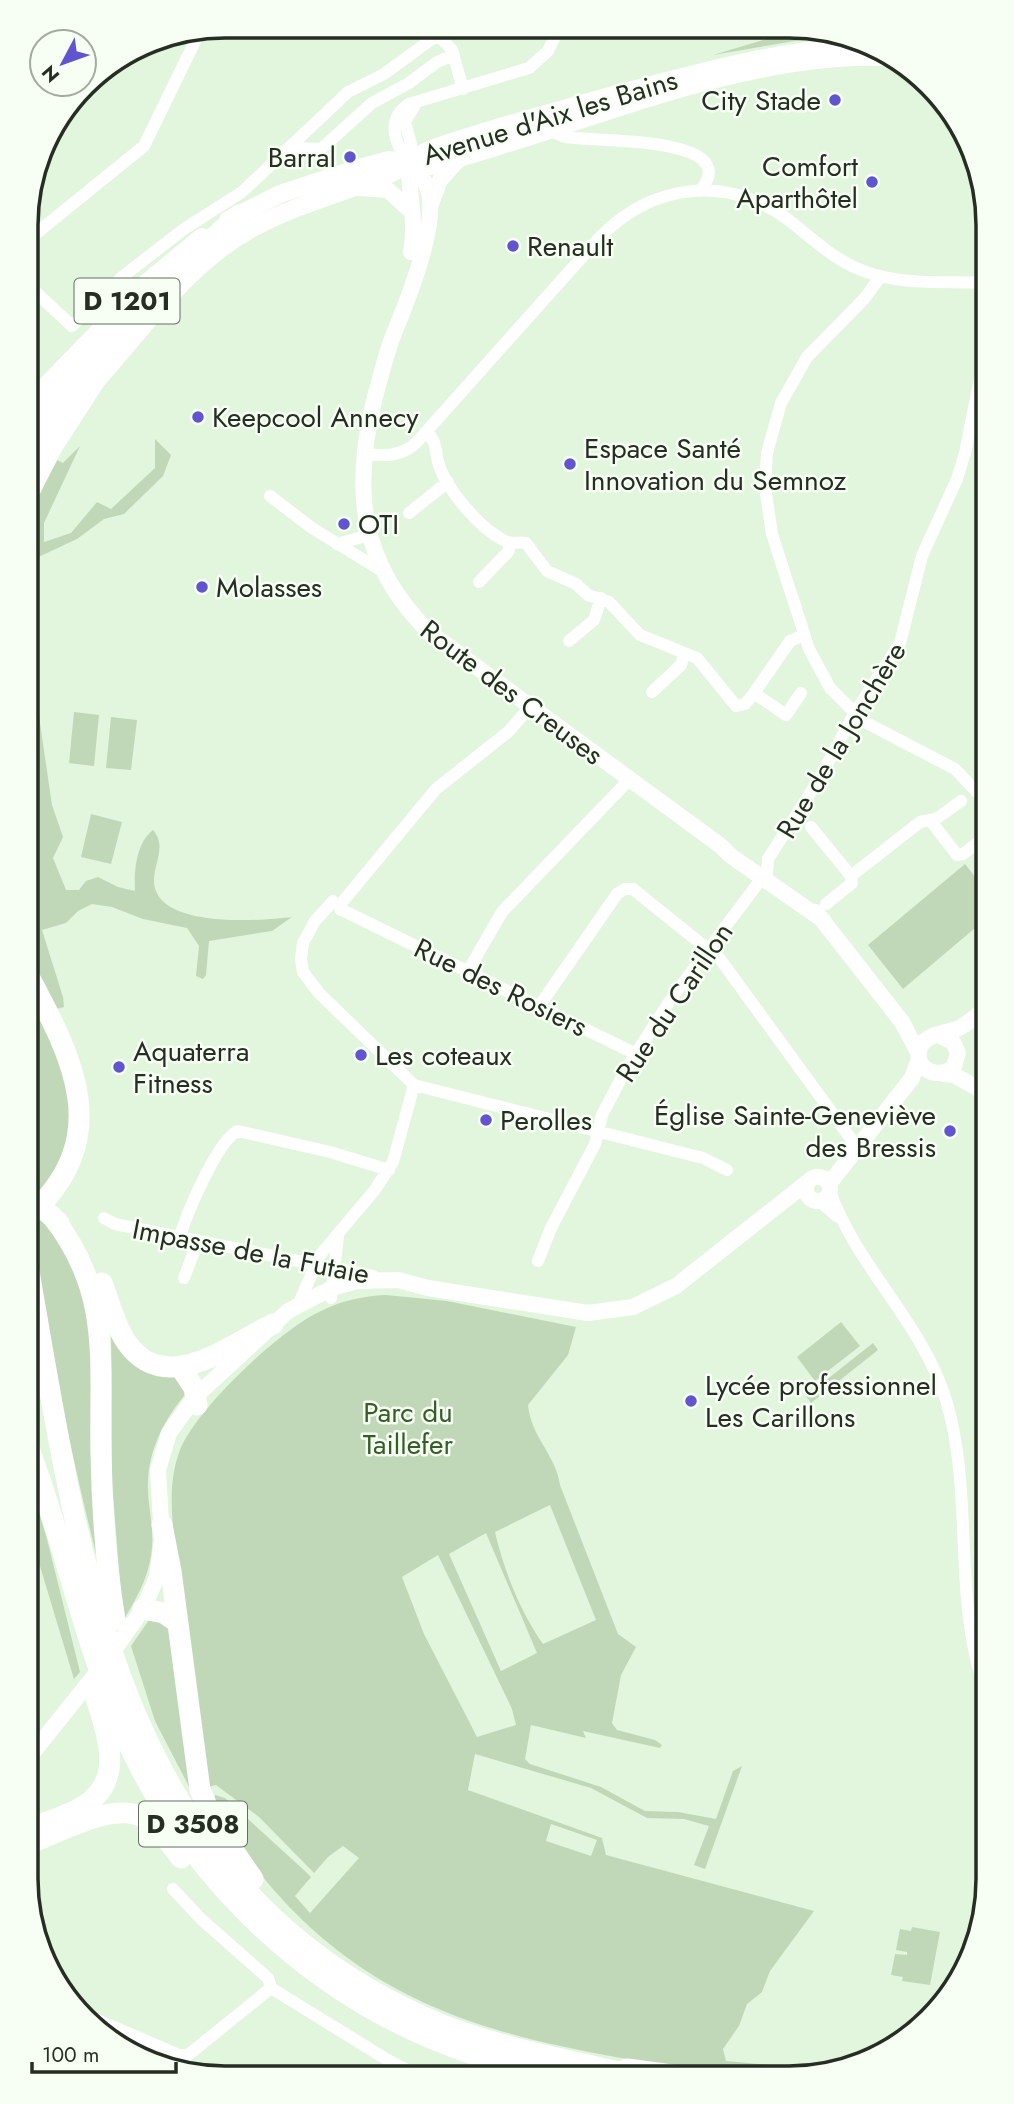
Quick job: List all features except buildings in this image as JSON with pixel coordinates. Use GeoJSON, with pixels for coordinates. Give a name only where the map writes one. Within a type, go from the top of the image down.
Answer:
{"type":"FeatureCollection","features":[{"type":"Feature","properties":{"kind":"highway"},"geometry":{"type":"LineString","coordinates":[[39,415],[65,392],[166,280],[239,215]]}},
{"type":"Feature","properties":{"kind":"highway"},"geometry":{"type":"LineString","coordinates":[[39,472],[94,382]]}},
{"type":"Feature","properties":{"kind":"highway"},"geometry":{"type":"LineString","coordinates":[[38,1205],[60,1181],[69,1161],[78,1129],[79,1102],[70,1057],[39,996]]}},
{"type":"Feature","properties":{"kind":"highway"},"geometry":{"type":"LineString","coordinates":[[38,1210],[94,1266],[128,1344],[146,1360],[181,1368],[207,1359],[273,1324]]}},
{"type":"Feature","properties":{"kind":"highway"},"geometry":{"type":"LineString","coordinates":[[38,1211],[82,1260],[98,1312],[105,1546],[116,1691]]}},
{"type":"Feature","properties":{"kind":"highway","name":"D 3508"},"geometry":{"type":"LineString","coordinates":[[38,1320],[69,1484],[116,1691],[186,1814],[229,1871],[297,1937],[357,1981],[425,2017],[563,2066]]}},
{"type":"Feature","properties":{"kind":"highway"},"geometry":{"type":"LineString","coordinates":[[181,1368],[189,1378],[196,1401]]}},
{"type":"Feature","properties":{"kind":"highway","name":"D 3508"},"geometry":{"type":"LineString","coordinates":[[38,1394],[61,1502],[135,1757],[170,1819],[215,1880],[269,1935],[322,1977],[366,2005],[433,2039],[496,2061],[544,2066]]}},
{"type":"Feature","properties":{"kind":"highway"},"geometry":{"type":"LineString","coordinates":[[38,1478],[57,1536],[116,1691]]}},
{"type":"Feature","properties":{"kind":"highway"},"geometry":{"type":"LineString","coordinates":[[161,1515],[196,1774],[202,1797],[223,1836],[297,1937]]}},
{"type":"Feature","properties":{"kind":"highway"},"geometry":{"type":"LineString","coordinates":[[38,1823],[86,1805],[104,1786],[110,1768],[108,1741],[83,1652],[57,1536]]}},
{"type":"Feature","properties":{"kind":"highway"},"geometry":{"type":"LineString","coordinates":[[144,1609],[164,1613],[177,1622]]}},
{"type":"Feature","properties":{"kind":"highway"},"geometry":{"type":"LineString","coordinates":[[38,1840],[111,1813],[140,1815],[152,1824],[212,1889],[269,1935]]}},
{"type":"Feature","properties":{"kind":"highway"},"geometry":{"type":"LineString","coordinates":[[496,2061],[508,2066]]}},
{"type":"Feature","properties":{"kind":"main road","name":"Avenue d'Aix les Bains"},"geometry":{"type":"LineString","coordinates":[[39,437],[94,382],[177,288],[223,246],[261,223],[389,174],[434,148],[681,76],[772,54],[842,47]]}},
{"type":"Feature","properties":{"kind":"main road","name":"Avenue d'Aix les Bains"},"geometry":{"type":"LineString","coordinates":[[39,393],[145,284],[205,234],[280,194],[389,160],[430,166],[651,98],[775,67],[870,58]]}},
{"type":"Feature","properties":{"kind":"street"},"geometry":{"type":"LineString","coordinates":[[409,162],[398,149],[394,127],[402,109],[529,68],[548,51],[554,38]]}},
{"type":"Feature","properties":{"kind":"street"},"geometry":{"type":"LineString","coordinates":[[39,295],[72,326],[122,277],[184,229],[234,198],[348,92],[384,74],[431,39]]}},
{"type":"Feature","properties":{"kind":"street"},"geometry":{"type":"LineString","coordinates":[[436,39],[445,40],[454,55],[463,89]]}},
{"type":"Feature","properties":{"kind":"street"},"geometry":{"type":"LineString","coordinates":[[39,231],[144,146],[195,41]]}},
{"type":"Feature","properties":{"kind":"street"},"geometry":{"type":"LineString","coordinates":[[281,152],[296,148],[321,149],[372,103],[409,83],[437,62],[454,55]]}},
{"type":"Feature","properties":{"kind":"street"},"geometry":{"type":"LineString","coordinates":[[551,130],[566,137],[660,145],[692,153],[704,159],[709,166],[708,180],[699,191]]}},
{"type":"Feature","properties":{"kind":"street","name":"Route des Creuses"},"geometry":{"type":"LineString","coordinates":[[460,158],[440,180],[430,206],[420,260],[404,315],[395,330],[367,430],[361,495],[369,535],[382,571],[410,613],[429,632],[721,846],[762,869],[824,912],[902,1022],[919,1057]]}},
{"type":"Feature","properties":{"kind":"street","name":"Route des Creuses"},"geometry":{"type":"LineString","coordinates":[[409,162],[426,183],[430,206]]}},
{"type":"Feature","properties":{"kind":"street","name":"Route des Creuses"},"geometry":{"type":"LineString","coordinates":[[395,330],[395,313],[415,234],[408,189],[409,162]]}},
{"type":"Feature","properties":{"kind":"street"},"geometry":{"type":"LineString","coordinates":[[345,189],[388,190],[398,195],[412,212]]}},
{"type":"Feature","properties":{"kind":"street"},"geometry":{"type":"LineString","coordinates":[[363,454],[394,454],[407,451],[614,222],[663,195],[699,191],[733,195],[772,210],[832,256],[880,277],[976,281]]}},
{"type":"Feature","properties":{"kind":"street"},"geometry":{"type":"LineString","coordinates":[[880,277],[864,299],[807,357],[787,391],[768,444],[765,486],[772,534],[804,635],[820,672],[854,714],[955,769],[976,791]]}},
{"type":"Feature","properties":{"kind":"street","name":"Rue de la Jonchère"},"geometry":{"type":"LineString","coordinates":[[762,869],[782,841],[904,632],[922,556],[957,479],[976,399]]}},
{"type":"Feature","properties":{"kind":"street"},"geometry":{"type":"LineString","coordinates":[[367,430],[382,448],[394,454]]}},
{"type":"Feature","properties":{"kind":"street"},"geometry":{"type":"LineString","coordinates":[[426,432],[436,443],[439,464],[448,482],[467,509],[511,543]]}},
{"type":"Feature","properties":{"kind":"street"},"geometry":{"type":"LineString","coordinates":[[361,495],[372,470],[394,454]]}},
{"type":"Feature","properties":{"kind":"street"},"geometry":{"type":"LineString","coordinates":[[409,513],[448,482]]}},
{"type":"Feature","properties":{"kind":"street"},"geometry":{"type":"LineString","coordinates":[[270,496],[337,544],[382,571]]}},
{"type":"Feature","properties":{"kind":"street"},"geometry":{"type":"LineString","coordinates":[[337,544],[369,535]]}},
{"type":"Feature","properties":{"kind":"street"},"geometry":{"type":"LineString","coordinates":[[511,543],[526,543],[547,571],[576,584],[587,595],[609,602],[640,635],[697,658],[736,706],[745,704],[790,641],[804,635]]}},
{"type":"Feature","properties":{"kind":"street"},"geometry":{"type":"LineString","coordinates":[[480,582],[508,552],[511,543]]}},
{"type":"Feature","properties":{"kind":"street"},"geometry":{"type":"LineString","coordinates":[[569,640],[594,620],[601,598]]}},
{"type":"Feature","properties":{"kind":"street"},"geometry":{"type":"LineString","coordinates":[[652,692],[681,665],[684,654]]}},
{"type":"Feature","properties":{"kind":"street"},"geometry":{"type":"LineString","coordinates":[[754,693],[786,715],[801,693]]}},
{"type":"Feature","properties":{"kind":"street"},"geometry":{"type":"LineString","coordinates":[[530,707],[508,732],[436,789],[339,903],[309,932],[301,959],[306,978],[414,1085],[704,1158],[727,1170]]}},
{"type":"Feature","properties":{"kind":"street"},"geometry":{"type":"LineString","coordinates":[[468,971],[502,912],[629,780]]}},
{"type":"Feature","properties":{"kind":"street"},"geometry":{"type":"LineString","coordinates":[[851,876],[920,822],[930,820],[961,801]]}},
{"type":"Feature","properties":{"kind":"street"},"geometry":{"type":"LineString","coordinates":[[930,820],[957,855],[976,844]]}},
{"type":"Feature","properties":{"kind":"street"},"geometry":{"type":"LineString","coordinates":[[811,827],[851,876],[852,883],[824,912]]}},
{"type":"Feature","properties":{"kind":"street","name":"Rue du Carillon"},"geometry":{"type":"LineString","coordinates":[[538,1261],[551,1228],[595,1143],[602,1115],[636,1054],[762,869]]}},
{"type":"Feature","properties":{"kind":"street"},"geometry":{"type":"LineString","coordinates":[[540,1005],[617,894],[625,888],[639,892],[709,949],[732,972],[854,1143]]}},
{"type":"Feature","properties":{"kind":"street","name":"Rue des Rosiers"},"geometry":{"type":"LineString","coordinates":[[339,903],[366,921],[636,1054]]}},
{"type":"Feature","properties":{"kind":"street"},"geometry":{"type":"LineString","coordinates":[[38,1748],[131,1630],[144,1609],[157,1577],[161,1515],[172,1447],[196,1401],[273,1324],[299,1303],[357,1281],[398,1280],[428,1288],[588,1313],[634,1307],[676,1286],[780,1206],[820,1189],[912,1078],[919,1057],[933,1037],[976,1018]]}},
{"type":"Feature","properties":{"kind":"street"},"geometry":{"type":"LineString","coordinates":[[900,1094],[954,1066],[957,1050],[972,1021]]}},
{"type":"Feature","properties":{"kind":"street","name":"Route des Creuses"},"geometry":{"type":"LineString","coordinates":[[902,1022],[933,1037]]}},
{"type":"Feature","properties":{"kind":"street"},"geometry":{"type":"LineString","coordinates":[[933,1037],[949,1038],[969,1072],[975,1076]]}},
{"type":"Feature","properties":{"kind":"street"},"geometry":{"type":"LineString","coordinates":[[919,1057],[923,1067],[939,1074],[954,1075],[975,1087]]}},
{"type":"Feature","properties":{"kind":"street"},"geometry":{"type":"LineString","coordinates":[[299,1303],[314,1264],[389,1170],[396,1155],[414,1085]]}},
{"type":"Feature","properties":{"kind":"street"},"geometry":{"type":"LineString","coordinates":[[820,1189],[854,1143],[878,1120]]}},
{"type":"Feature","properties":{"kind":"street"},"geometry":{"type":"LineString","coordinates":[[180,1237],[188,1213],[221,1150],[229,1137],[238,1131],[330,1152],[389,1170]]}},
{"type":"Feature","properties":{"kind":"street"},"geometry":{"type":"LineString","coordinates":[[820,1189],[914,1330],[946,1401],[960,1469],[968,1619],[975,1656]]}},
{"type":"Feature","properties":{"kind":"street","name":"Impasse de la Futaie"},"geometry":{"type":"LineString","coordinates":[[104,1219],[198,1241],[398,1280]]}},
{"type":"Feature","properties":{"kind":"street"},"geometry":{"type":"LineString","coordinates":[[329,1292],[338,1235]]}},
{"type":"Feature","properties":{"kind":"street"},"geometry":{"type":"LineString","coordinates":[[184,1278],[198,1241]]}},
{"type":"Feature","properties":{"kind":"street"},"geometry":{"type":"LineString","coordinates":[[309,1278],[329,1292]]}},
{"type":"Feature","properties":{"kind":"street"},"geometry":{"type":"LineString","coordinates":[[196,1401],[294,1317],[329,1292],[428,1288]]}},
{"type":"Feature","properties":{"kind":"street"},"geometry":{"type":"LineString","coordinates":[[173,1889],[201,1919],[268,1978],[271,1988],[400,2066]]}},
{"type":"Feature","properties":{"kind":"street"},"geometry":{"type":"LineString","coordinates":[[109,2025],[183,2056],[196,2051],[271,1988]]}},
{"type":"Feature","properties":{"kind":"green space"},"geometry":{"type":"Polygon","coordinates":[[[770,38],[804,39],[713,55],[770,38]]]}},
{"type":"Feature","properties":{"kind":"green space"},"geometry":{"type":"Polygon","coordinates":[[[155,439],[171,455],[163,476],[124,514],[104,519],[77,539],[39,557],[39,497],[57,460],[63,463],[80,446],[44,523],[44,542],[71,533],[97,502],[111,509],[155,468],[155,439]]]}},
{"type":"Feature","properties":{"kind":"green space"},"geometry":{"type":"Polygon","coordinates":[[[74,712],[99,715],[94,766],[69,763],[74,712]]]}},
{"type":"Feature","properties":{"kind":"green space"},"geometry":{"type":"Polygon","coordinates":[[[39,715],[52,805],[63,837],[53,858],[66,890],[79,890],[86,881],[98,877],[118,887],[135,891],[140,850],[153,830],[159,842],[154,881],[159,896],[171,907],[190,915],[235,920],[292,917],[272,931],[209,941],[206,975],[203,979],[196,976],[199,946],[187,928],[92,904],[78,911],[66,923],[42,930],[63,997],[64,1007],[56,1009],[39,975],[39,715]]]}},
{"type":"Feature","properties":{"kind":"green space"},"geometry":{"type":"Polygon","coordinates":[[[111,717],[137,720],[131,770],[106,768],[111,717]]]}},
{"type":"Feature","properties":{"kind":"green space"},"geometry":{"type":"Polygon","coordinates":[[[91,814],[122,822],[111,864],[81,857],[91,814]]]}},
{"type":"Feature","properties":{"kind":"green space"},"geometry":{"type":"Polygon","coordinates":[[[965,864],[976,877],[976,928],[903,989],[868,945],[965,864]]]}},
{"type":"Feature","properties":{"kind":"green space"},"geometry":{"type":"Polygon","coordinates":[[[39,1011],[58,1053],[70,1100],[71,1124],[66,1147],[56,1170],[38,1191],[39,1011]]]}},
{"type":"Feature","properties":{"kind":"green space"},"geometry":{"type":"Polygon","coordinates":[[[43,1214],[90,1297],[101,1574],[61,1400],[38,1275],[38,1218],[43,1214]]]}},
{"type":"Feature","properties":{"kind":"green space","name":"Parc du Taillefer"},"geometry":{"type":"Polygon","coordinates":[[[386,1295],[447,1301],[576,1327],[568,1355],[528,1405],[530,1416],[554,1464],[618,1634],[636,1647],[621,1675],[612,1723],[617,1730],[655,1740],[662,1745],[660,1748],[583,1731],[586,1738],[531,1725],[525,1759],[530,1764],[601,1787],[645,1811],[678,1812],[716,1819],[733,1771],[742,1766],[705,1869],[694,1865],[709,1826],[684,1819],[647,1818],[591,1788],[475,1754],[468,1790],[602,1838],[606,1855],[814,1911],[770,1971],[762,1992],[747,2004],[739,2026],[723,2049],[726,2061],[780,2066],[660,2066],[515,2035],[420,2001],[377,1977],[335,1948],[296,1913],[258,1871],[223,1824],[215,1803],[215,1795],[225,1798],[311,1877],[295,1896],[310,1913],[359,1858],[343,1846],[328,1857],[314,1873],[259,1817],[216,1785],[208,1787],[172,1508],[174,1469],[180,1450],[189,1433],[220,1393],[262,1353],[302,1322],[327,1308],[352,1300],[386,1295]],[[550,1505],[495,1532],[514,1590],[543,1644],[596,1620],[550,1505]],[[486,1533],[449,1554],[501,1671],[537,1653],[486,1533]],[[438,1555],[402,1577],[424,1634],[477,1737],[516,1725],[512,1709],[438,1555]],[[551,1824],[546,1841],[591,1856],[597,1840],[551,1824]]]}},
{"type":"Feature","properties":{"kind":"green space"},"geometry":{"type":"Polygon","coordinates":[[[841,1322],[860,1346],[815,1381],[797,1357],[841,1322]]]}},
{"type":"Feature","properties":{"kind":"green space"},"geometry":{"type":"Polygon","coordinates":[[[111,1327],[173,1372],[188,1391],[166,1422],[155,1445],[148,1482],[151,1557],[142,1586],[123,1621],[112,1481],[111,1327]]]}},
{"type":"Feature","properties":{"kind":"green space"},"geometry":{"type":"Polygon","coordinates":[[[873,1343],[878,1350],[811,1403],[806,1396],[873,1343]]]}},
{"type":"Feature","properties":{"kind":"green space"},"geometry":{"type":"Polygon","coordinates":[[[38,1510],[80,1672],[74,1679],[38,1560],[38,1510]]]}},
{"type":"Feature","properties":{"kind":"green space"},"geometry":{"type":"Polygon","coordinates":[[[151,1617],[171,1626],[197,1802],[155,1721],[131,1646],[151,1617]]]}},
{"type":"Feature","properties":{"kind":"green space"},"geometry":{"type":"Polygon","coordinates":[[[912,1927],[940,1932],[930,1985],[902,1981],[903,1977],[891,1975],[895,1954],[907,1955],[907,1952],[896,1950],[900,1929],[911,1931],[912,1927]]]}},
{"type":"Feature","properties":{"kind":"place","name":"City Stade"},"geometry":{"type":"Point","coordinates":[835,100]}},
{"type":"Feature","properties":{"kind":"place","name":"Barral"},"geometry":{"type":"Point","coordinates":[350,157]}},
{"type":"Feature","properties":{"kind":"place","name":"Comfort Aparthôtel"},"geometry":{"type":"Point","coordinates":[872,182]}},
{"type":"Feature","properties":{"kind":"place","name":"Renault"},"geometry":{"type":"Point","coordinates":[513,246]}},
{"type":"Feature","properties":{"kind":"place","name":"Keepcool Annecy"},"geometry":{"type":"Point","coordinates":[198,417]}},
{"type":"Feature","properties":{"kind":"place","name":"Espace Santé Innovation du Semnoz"},"geometry":{"type":"Point","coordinates":[570,464]}},
{"type":"Feature","properties":{"kind":"place","name":"OTI"},"geometry":{"type":"Point","coordinates":[344,524]}},
{"type":"Feature","properties":{"kind":"place","name":"Molasses"},"geometry":{"type":"Point","coordinates":[202,587]}},
{"type":"Feature","properties":{"kind":"place","name":"Les coteaux"},"geometry":{"type":"Point","coordinates":[361,1055]}},
{"type":"Feature","properties":{"kind":"place","name":"Aquaterra Fitness"},"geometry":{"type":"Point","coordinates":[119,1067]}},
{"type":"Feature","properties":{"kind":"place","name":"Perolles"},"geometry":{"type":"Point","coordinates":[486,1120]}},
{"type":"Feature","properties":{"kind":"place","name":"Église Sainte-Geneviève des Bressis"},"geometry":{"type":"Point","coordinates":[950,1131]}},
{"type":"Feature","properties":{"kind":"place","name":"Lycée professionnel Les Carillons"},"geometry":{"type":"Point","coordinates":[691,1401]}}]}
